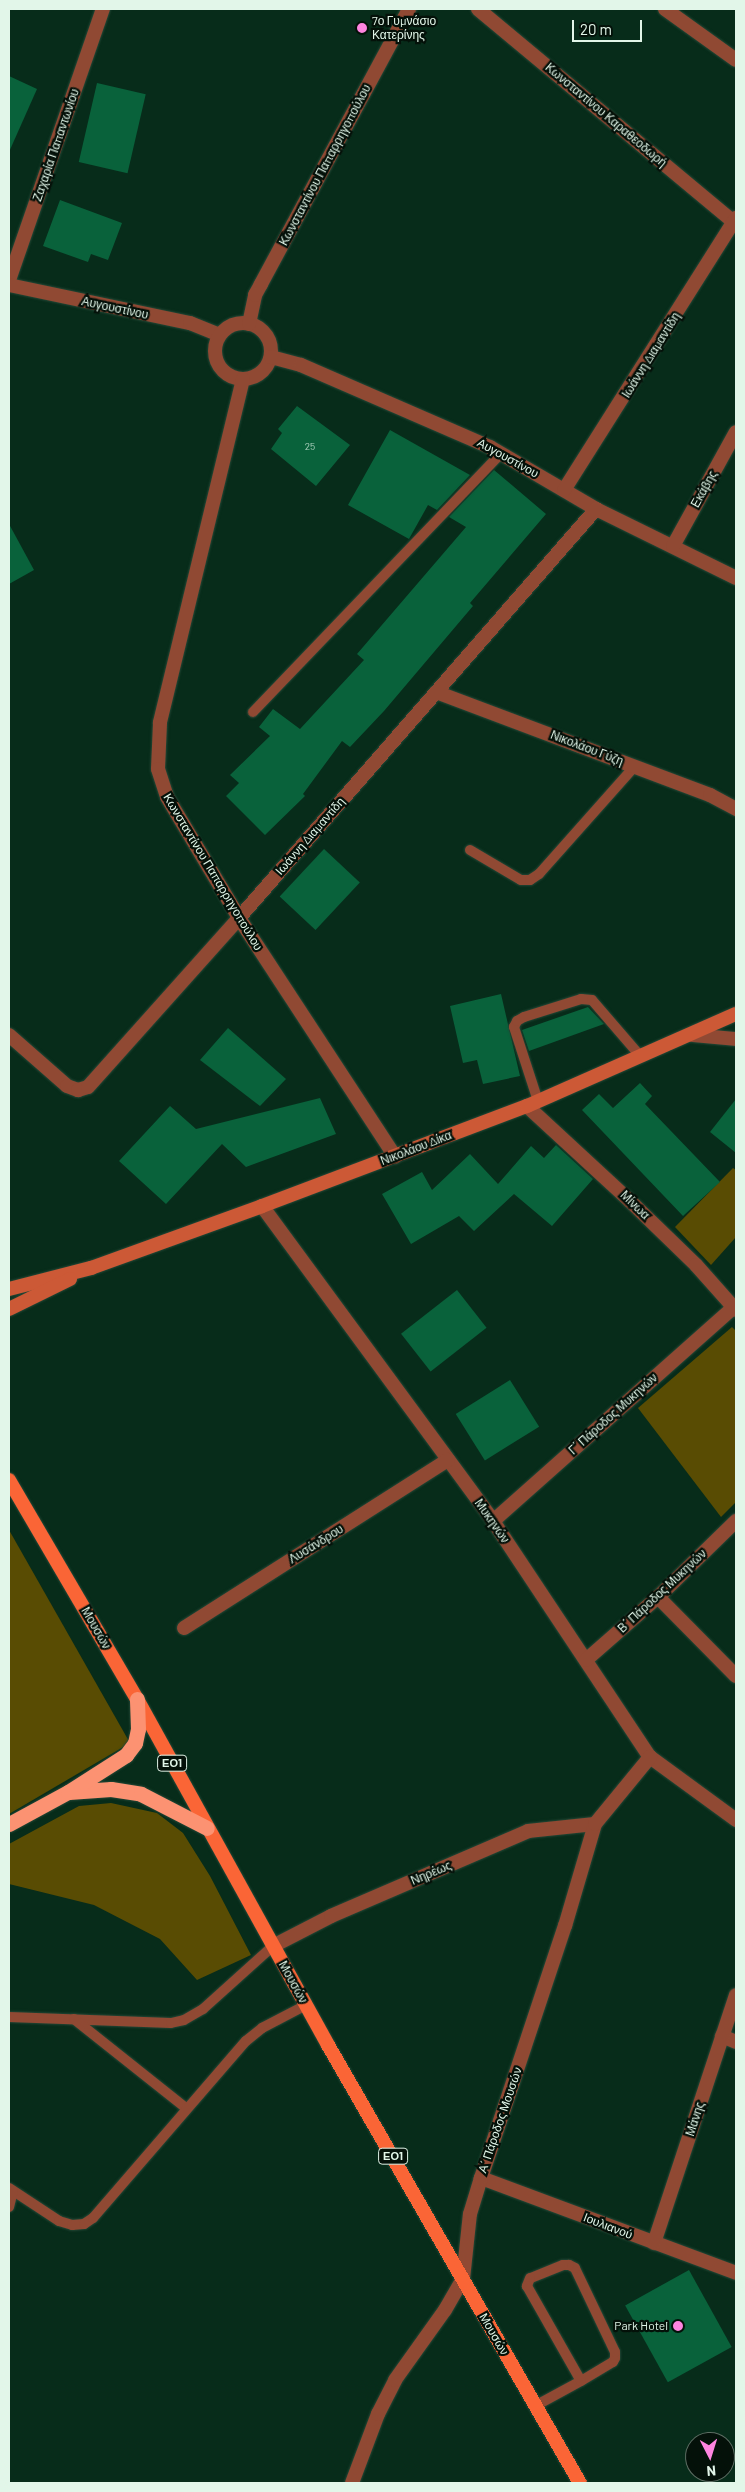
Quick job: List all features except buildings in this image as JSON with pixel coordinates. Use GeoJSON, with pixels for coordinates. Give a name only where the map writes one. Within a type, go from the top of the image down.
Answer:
{"type":"FeatureCollection","features":[{"type":"Feature","properties":{"kind":"highway"},"geometry":{"type":"LineString","coordinates":[[9,1824],[68,1792],[126,1755],[135,1743],[138,1729],[137,1699]]}},
{"type":"Feature","properties":{"kind":"highway"},"geometry":{"type":"LineString","coordinates":[[68,1792],[111,1789],[141,1794],[207,1828]]}},
{"type":"Feature","properties":{"kind":"main road","name":"Νικολάου Δίκα"},"geometry":{"type":"LineString","coordinates":[[9,1289],[90,1268],[395,1156],[532,1104],[736,1014]]}},
{"type":"Feature","properties":{"kind":"main road","name":"Νικολάου Δίκα"},"geometry":{"type":"LineString","coordinates":[[9,1309],[90,1268]]}},
{"type":"Feature","properties":{"kind":"main road"},"geometry":{"type":"LineString","coordinates":[[9,1319],[28,1301]]}},
{"type":"Feature","properties":{"kind":"main road","name":"Μουσών"},"geometry":{"type":"LineString","coordinates":[[9,1480],[137,1699],[306,2005],[580,2483]]}},
{"type":"Feature","properties":{"kind":"street","name":"Ζαχαρία Παπαντωνίου"},"geometry":{"type":"LineString","coordinates":[[9,280],[102,9]]}},
{"type":"Feature","properties":{"kind":"street","name":"Κωνσταντίνου Παπαρρηγοπούλου"},"geometry":{"type":"LineString","coordinates":[[249,324],[255,295],[260,284],[409,9]]}},
{"type":"Feature","properties":{"kind":"street","name":"Κωνσταντίνου Καραθεοδωρή"},"geometry":{"type":"LineString","coordinates":[[478,9],[735,220]]}},
{"type":"Feature","properties":{"kind":"street"},"geometry":{"type":"LineString","coordinates":[[665,9],[736,60]]}},
{"type":"Feature","properties":{"kind":"street","name":"Ιωάννη Διαμαντίδη"},"geometry":{"type":"LineString","coordinates":[[564,490],[735,220]]}},
{"type":"Feature","properties":{"kind":"street","name":"Αυγουστίνου"},"geometry":{"type":"LineString","coordinates":[[9,284],[190,323],[220,335]]}},
{"type":"Feature","properties":{"kind":"street"},"geometry":{"type":"LineString","coordinates":[[249,324],[264,332],[271,348],[271,358],[261,373],[243,379],[226,373],[220,367],[215,351],[220,335],[233,325],[249,324]]}},
{"type":"Feature","properties":{"kind":"street","name":"Αυγουστίνου"},"geometry":{"type":"LineString","coordinates":[[271,358],[301,365],[502,453],[596,509],[736,578]]}},
{"type":"Feature","properties":{"kind":"street","name":"Κωνσταντίνου Παπαρρηγοπούλου"},"geometry":{"type":"LineString","coordinates":[[243,379],[160,723],[157,750],[158,768],[167,797],[239,918],[395,1156]]}},
{"type":"Feature","properties":{"kind":"street","name":"Εκάβης"},"geometry":{"type":"LineString","coordinates":[[673,546],[736,432]]}},
{"type":"Feature","properties":{"kind":"street","name":"Ιωάννη Διαμαντίδη"},"geometry":{"type":"LineString","coordinates":[[9,1035],[67,1086],[78,1090],[88,1087],[239,918],[596,509]]}},
{"type":"Feature","properties":{"kind":"street","name":"Νικολάου Γύζη"},"geometry":{"type":"LineString","coordinates":[[436,692],[710,795],[736,809]]}},
{"type":"Feature","properties":{"kind":"street"},"geometry":{"type":"LineString","coordinates":[[692,1035],[736,1039]]}},
{"type":"Feature","properties":{"kind":"street","name":"Μίνωα"},"geometry":{"type":"LineString","coordinates":[[532,1104],[696,1265],[735,1309]]}},
{"type":"Feature","properties":{"kind":"street","name":"Μυκηνών"},"geometry":{"type":"LineString","coordinates":[[262,1206],[493,1521],[650,1757],[736,1820]]}},
{"type":"Feature","properties":{"kind":"street","name":"Γ΄ Πάροδος Μυκηνών"},"geometry":{"type":"LineString","coordinates":[[493,1521],[735,1309]]}},
{"type":"Feature","properties":{"kind":"street","name":"Λυσάνδρου"},"geometry":{"type":"LineString","coordinates":[[184,1628],[448,1460]]}},
{"type":"Feature","properties":{"kind":"street","name":"Β΄ Πάροδος Μυκηνών"},"geometry":{"type":"LineString","coordinates":[[586,1660],[658,1597],[736,1521]]}},
{"type":"Feature","properties":{"kind":"street"},"geometry":{"type":"LineString","coordinates":[[658,1597],[736,1676]]}},
{"type":"Feature","properties":{"kind":"street","name":"Α΄ Πάροδος Μουσών"},"geometry":{"type":"LineString","coordinates":[[352,2483],[378,2414],[395,2380],[445,2310],[462,2280],[470,2214],[566,1926],[596,1824],[650,1757]]}},
{"type":"Feature","properties":{"kind":"street","name":"Νηρέως"},"geometry":{"type":"LineString","coordinates":[[273,1946],[331,1916],[528,1831],[596,1824]]}},
{"type":"Feature","properties":{"kind":"street","name":"Μάνης"},"geometry":{"type":"LineString","coordinates":[[654,2243],[736,1994]]}},
{"type":"Feature","properties":{"kind":"street"},"geometry":{"type":"LineString","coordinates":[[722,2036],[736,2042]]}},
{"type":"Feature","properties":{"kind":"street","name":"Ιουλιανού"},"geometry":{"type":"LineString","coordinates":[[481,2178],[736,2274]]}},
{"type":"Feature","properties":{"kind":"lane"},"geometry":{"type":"LineString","coordinates":[[253,712],[502,453]]}},
{"type":"Feature","properties":{"kind":"lane"},"geometry":{"type":"LineString","coordinates":[[470,850],[521,880],[530,880],[539,874],[635,766]]}},
{"type":"Feature","properties":{"kind":"lane"},"geometry":{"type":"LineString","coordinates":[[532,1104],[514,1027],[517,1021],[524,1017],[587,998],[592,1000],[641,1057]]}},
{"type":"Feature","properties":{"kind":"lane"},"geometry":{"type":"LineString","coordinates":[[9,2017],[171,2023],[184,2020],[203,2009],[273,1946]]}},
{"type":"Feature","properties":{"kind":"lane"},"geometry":{"type":"LineString","coordinates":[[9,2207],[11,2189],[59,2221],[72,2226],[84,2224],[93,2218],[246,2041],[262,2028],[306,2005]]}},
{"type":"Feature","properties":{"kind":"lane"},"geometry":{"type":"LineString","coordinates":[[74,2019],[187,2109]]}},
{"type":"Feature","properties":{"kind":"lane"},"geometry":{"type":"LineString","coordinates":[[535,2406],[581,2380],[612,2362],[616,2352],[575,2268],[563,2265],[530,2278],[527,2286],[581,2380]]}},
{"type":"Feature","properties":{"kind":"shaded area"},"geometry":{"type":"Polygon","coordinates":[[[733,1168],[736,1170],[736,1237],[711,1265],[675,1227],[733,1168]]]}},
{"type":"Feature","properties":{"kind":"shaded area"},"geometry":{"type":"Polygon","coordinates":[[[732,1327],[736,1331],[736,1502],[721,1517],[638,1408],[732,1327]]]}},
{"type":"Feature","properties":{"kind":"shaded area"},"geometry":{"type":"Polygon","coordinates":[[[9,1530],[130,1743],[9,1814],[9,1530]]]}},
{"type":"Feature","properties":{"kind":"shaded area"},"geometry":{"type":"Polygon","coordinates":[[[111,1803],[157,1813],[183,1833],[210,1876],[251,1955],[197,1980],[160,1939],[94,1905],[9,1884],[9,1844],[79,1806],[111,1803]]]}},
{"type":"Feature","properties":{"kind":"place","name":"7ο Γυμνάσιο Κατερίνης"},"geometry":{"type":"Point","coordinates":[362,28]}},
{"type":"Feature","properties":{"kind":"place","name":"Park Hotel"},"geometry":{"type":"Point","coordinates":[678,2326]}}]}
